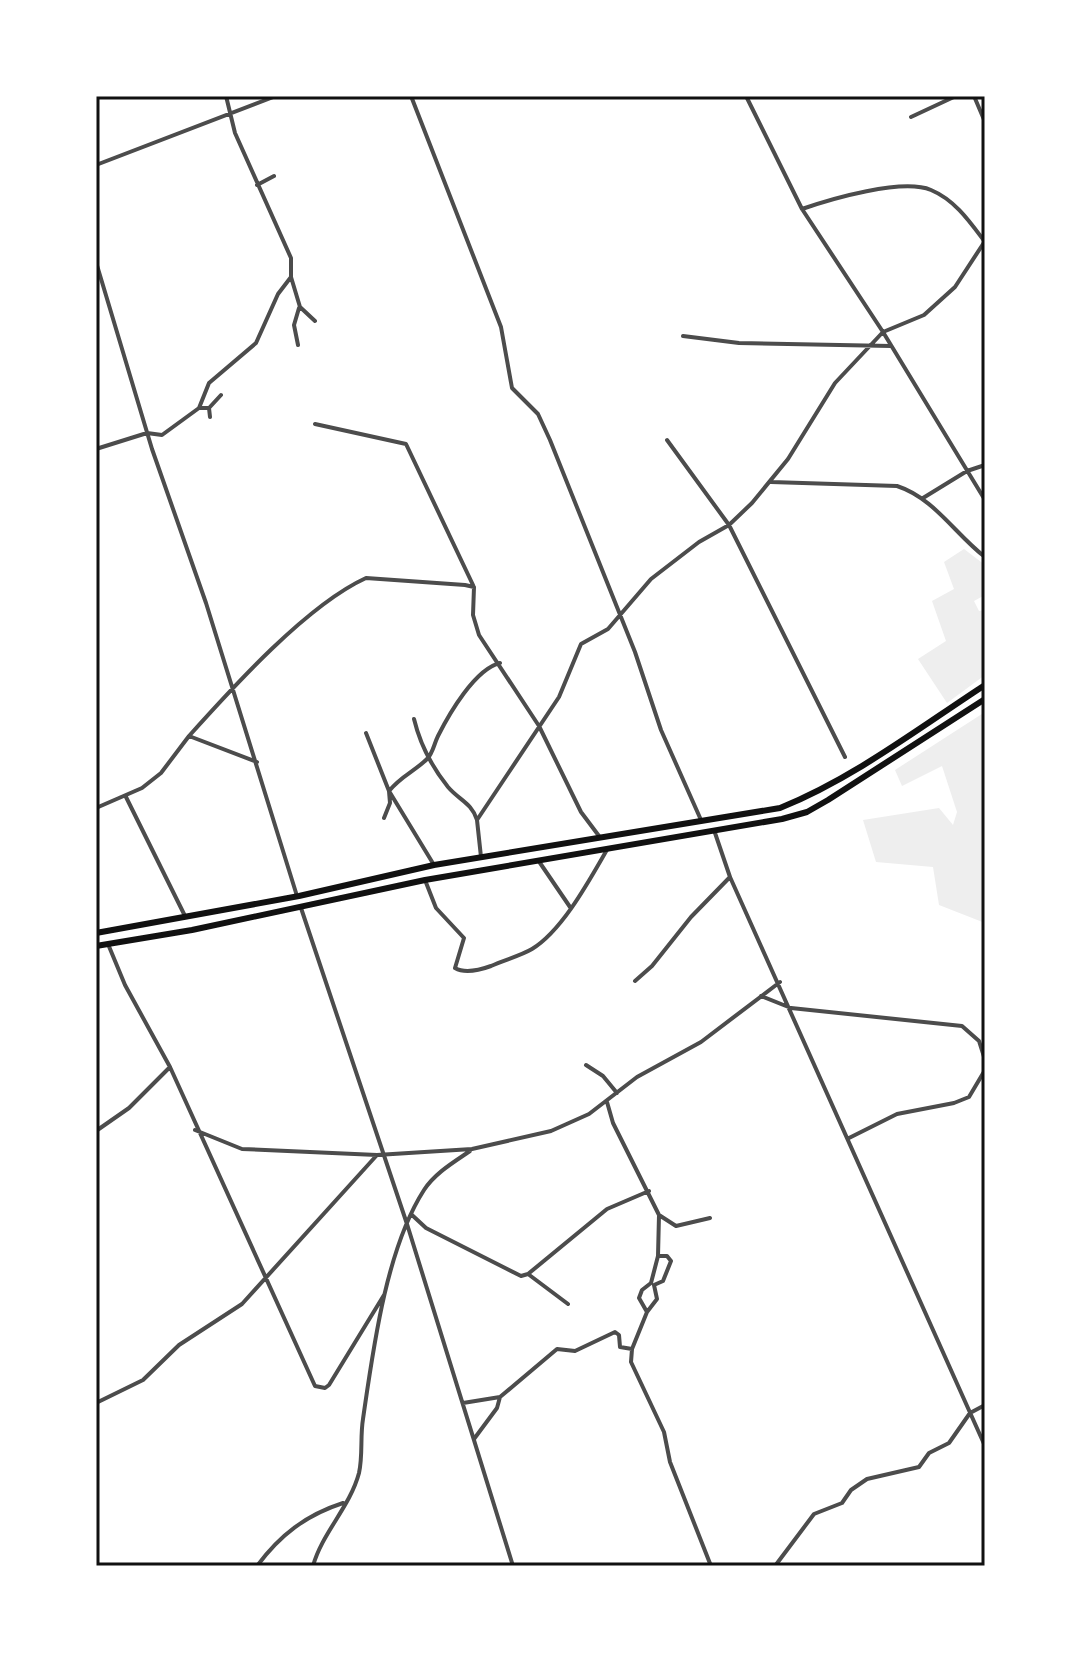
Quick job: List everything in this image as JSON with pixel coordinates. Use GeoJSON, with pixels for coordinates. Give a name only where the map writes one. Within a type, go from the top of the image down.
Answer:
{"type":"FeatureCollection","features":[{"type":"Feature","properties":{"kind":"main road"},"geometry":{"type":"LineString","coordinates":[[96,933],[297,896],[434,865],[780,808],[809,796],[985,685]]}},
{"type":"Feature","properties":{"kind":"main road"},"geometry":{"type":"LineString","coordinates":[[96,946],[301,908],[425,880],[807,812],[985,699]]}},
{"type":"Feature","properties":{"kind":"street"},"geometry":{"type":"LineString","coordinates":[[226,96],[233,114],[235,133],[291,258],[291,277],[300,307],[315,321]]}},
{"type":"Feature","properties":{"kind":"street"},"geometry":{"type":"LineString","coordinates":[[96,165],[276,96]]}},
{"type":"Feature","properties":{"kind":"street"},"geometry":{"type":"LineString","coordinates":[[411,96],[501,327],[512,388],[538,414],[661,730],[702,821]]}},
{"type":"Feature","properties":{"kind":"street"},"geometry":{"type":"LineString","coordinates":[[746,96],[802,209],[883,332],[985,500]]}},
{"type":"Feature","properties":{"kind":"street"},"geometry":{"type":"LineString","coordinates":[[911,117],[956,96]]}},
{"type":"Feature","properties":{"kind":"street"},"geometry":{"type":"LineString","coordinates":[[974,96],[985,122]]}},
{"type":"Feature","properties":{"kind":"street"},"geometry":{"type":"LineString","coordinates":[[257,185],[274,176]]}},
{"type":"Feature","properties":{"kind":"street"},"geometry":{"type":"LineString","coordinates":[[477,820],[567,683],[581,644],[608,629],[651,579],[699,542],[729,525],[771,482],[835,383],[883,332],[931,309],[955,287],[985,241],[963,213],[946,198],[923,188],[862,193],[802,209]]}},
{"type":"Feature","properties":{"kind":"street"},"geometry":{"type":"LineString","coordinates":[[96,262],[147,433],[233,687],[297,896]]}},
{"type":"Feature","properties":{"kind":"street"},"geometry":{"type":"LineString","coordinates":[[96,449],[147,433],[162,435],[199,408],[209,383],[256,343],[278,294],[291,277]]}},
{"type":"Feature","properties":{"kind":"street"},"geometry":{"type":"LineString","coordinates":[[298,345],[294,325],[300,307]]}},
{"type":"Feature","properties":{"kind":"street"},"geometry":{"type":"LineString","coordinates":[[683,336],[739,343],[891,346]]}},
{"type":"Feature","properties":{"kind":"street"},"geometry":{"type":"LineString","coordinates":[[199,408],[209,408],[221,395]]}},
{"type":"Feature","properties":{"kind":"street"},"geometry":{"type":"LineString","coordinates":[[209,408],[210,417]]}},
{"type":"Feature","properties":{"kind":"street"},"geometry":{"type":"LineString","coordinates":[[315,424],[406,444],[474,587],[475,626],[539,726],[581,812],[599,836]]}},
{"type":"Feature","properties":{"kind":"street"},"geometry":{"type":"LineString","coordinates":[[667,440],[729,525],[845,757]]}},
{"type":"Feature","properties":{"kind":"street"},"geometry":{"type":"LineString","coordinates":[[923,498],[967,471],[985,465]]}},
{"type":"Feature","properties":{"kind":"street"},"geometry":{"type":"LineString","coordinates":[[771,482],[897,486],[923,498],[985,557]]}},
{"type":"Feature","properties":{"kind":"street"},"geometry":{"type":"LineString","coordinates":[[96,808],[126,797],[161,773],[233,687],[285,638],[352,584],[366,578],[435,580],[474,587]]}},
{"type":"Feature","properties":{"kind":"street"},"geometry":{"type":"LineString","coordinates":[[384,818],[390,803],[389,791],[400,777],[430,757],[450,710],[458,705],[482,670],[500,663]]}},
{"type":"Feature","properties":{"kind":"street"},"geometry":{"type":"LineString","coordinates":[[414,719],[420,746],[448,787],[470,805],[477,820],[481,857]]}},
{"type":"Feature","properties":{"kind":"street"},"geometry":{"type":"LineString","coordinates":[[366,733],[389,791],[434,865]]}},
{"type":"Feature","properties":{"kind":"street"},"geometry":{"type":"LineString","coordinates":[[189,736],[257,762]]}},
{"type":"Feature","properties":{"kind":"street"},"geometry":{"type":"LineString","coordinates":[[126,797],[186,918]]}},
{"type":"Feature","properties":{"kind":"street"},"geometry":{"type":"LineString","coordinates":[[714,830],[730,877],[780,982],[985,1446]]}},
{"type":"Feature","properties":{"kind":"street"},"geometry":{"type":"LineString","coordinates":[[425,880],[436,908],[464,938],[465,944],[455,968],[463,972],[483,969],[531,950],[570,907],[608,847]]}},
{"type":"Feature","properties":{"kind":"street"},"geometry":{"type":"LineString","coordinates":[[538,860],[570,907]]}},
{"type":"Feature","properties":{"kind":"street"},"geometry":{"type":"LineString","coordinates":[[635,981],[652,966],[691,917],[730,877]]}},
{"type":"Feature","properties":{"kind":"street"},"geometry":{"type":"LineString","coordinates":[[301,908],[407,1224],[513,1566]]}},
{"type":"Feature","properties":{"kind":"street"},"geometry":{"type":"LineString","coordinates":[[108,944],[125,985],[170,1067],[195,1130],[315,1386],[329,1385],[384,1295]]}},
{"type":"Feature","properties":{"kind":"street"},"geometry":{"type":"LineString","coordinates":[[96,1403],[143,1380],[179,1345],[242,1304],[377,1155],[383,1152],[472,1149],[566,1126],[651,1069],[701,1042],[780,982]]}},
{"type":"Feature","properties":{"kind":"street"},"geometry":{"type":"LineString","coordinates":[[760,996],[791,1008],[962,1026],[979,1041],[985,1060]]}},
{"type":"Feature","properties":{"kind":"street"},"geometry":{"type":"LineString","coordinates":[[586,1065],[603,1076],[617,1093]]}},
{"type":"Feature","properties":{"kind":"street"},"geometry":{"type":"LineString","coordinates":[[96,1131],[129,1108],[170,1067]]}},
{"type":"Feature","properties":{"kind":"street"},"geometry":{"type":"LineString","coordinates":[[849,1138],[897,1114],[969,1097],[985,1070]]}},
{"type":"Feature","properties":{"kind":"street"},"geometry":{"type":"LineString","coordinates":[[607,1101],[613,1123],[659,1215],[658,1256],[653,1284],[657,1299],[647,1312],[632,1349],[631,1362],[664,1432],[670,1462],[711,1566]]}},
{"type":"Feature","properties":{"kind":"street"},"geometry":{"type":"LineString","coordinates":[[195,1130],[242,1149],[377,1155]]}},
{"type":"Feature","properties":{"kind":"street"},"geometry":{"type":"LineString","coordinates":[[313,1566],[346,1502],[362,1459],[362,1423],[384,1295],[407,1224],[424,1190],[440,1172],[472,1149]]}},
{"type":"Feature","properties":{"kind":"street"},"geometry":{"type":"LineString","coordinates":[[412,1215],[426,1228],[521,1276],[528,1274],[607,1209],[649,1191]]}},
{"type":"Feature","properties":{"kind":"street"},"geometry":{"type":"LineString","coordinates":[[659,1215],[676,1226],[710,1218]]}},
{"type":"Feature","properties":{"kind":"street"},"geometry":{"type":"LineString","coordinates":[[647,1312],[639,1298],[642,1290],[663,1281],[671,1261],[667,1256],[658,1256]]}},
{"type":"Feature","properties":{"kind":"street"},"geometry":{"type":"LineString","coordinates":[[528,1274],[568,1304]]}},
{"type":"Feature","properties":{"kind":"street"},"geometry":{"type":"LineString","coordinates":[[462,1403],[500,1397],[557,1349],[575,1351],[615,1332],[619,1335],[620,1347],[632,1349]]}},
{"type":"Feature","properties":{"kind":"street"},"geometry":{"type":"LineString","coordinates":[[473,1440],[497,1408],[500,1397]]}},
{"type":"Feature","properties":{"kind":"street"},"geometry":{"type":"LineString","coordinates":[[775,1566],[814,1514],[842,1503],[851,1490],[867,1479],[919,1467],[929,1453],[949,1443],[970,1413],[985,1405]]}},
{"type":"Feature","properties":{"kind":"street"},"geometry":{"type":"LineString","coordinates":[[257,1566],[283,1534],[316,1513],[346,1502]]}},
{"type":"Feature","properties":{"kind":"shaded area"},"geometry":{"type":"Polygon","coordinates":[[[964,549],[985,565],[985,595],[974,601],[979,611],[985,610],[985,675],[947,703],[918,659],[946,641],[932,601],[954,589],[944,562],[964,549]]]}},
{"type":"Feature","properties":{"kind":"shaded area"},"geometry":{"type":"Polygon","coordinates":[[[985,712],[985,923],[939,905],[933,867],[876,862],[863,820],[939,808],[953,825],[957,812],[942,766],[902,786],[895,770],[985,712]]]}}]}
